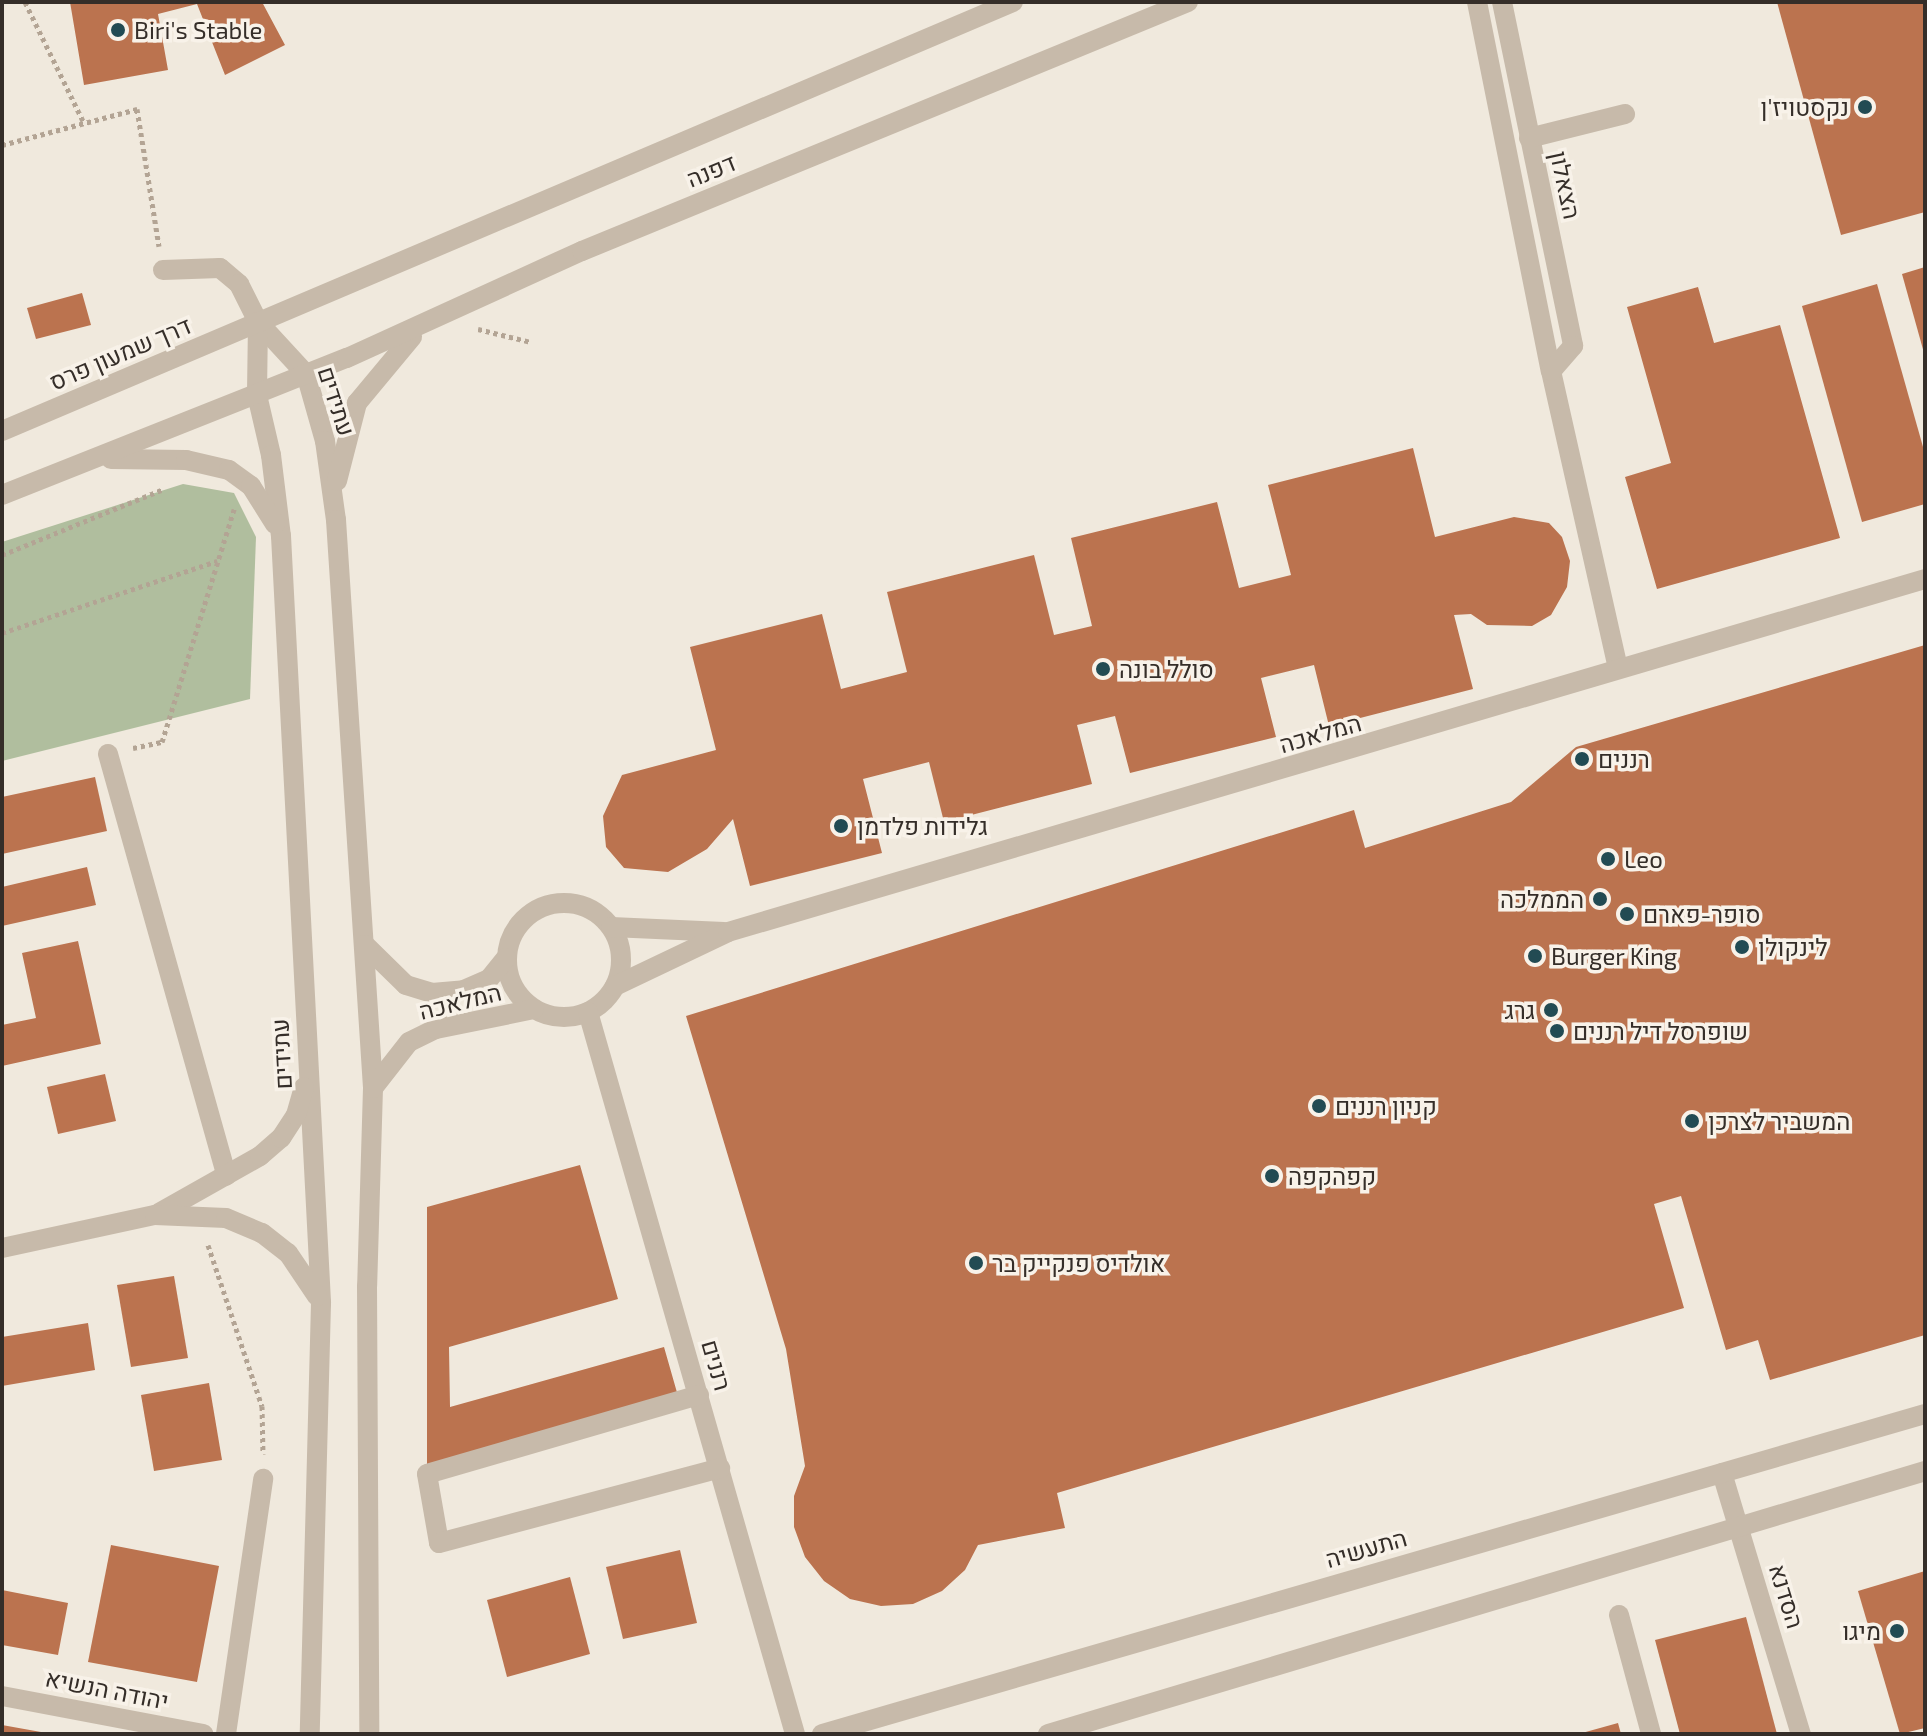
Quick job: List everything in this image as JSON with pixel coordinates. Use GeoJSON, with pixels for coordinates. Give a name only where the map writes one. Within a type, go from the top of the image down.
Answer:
{"type":"FeatureCollection","features":[{"type":"Feature","properties":{"kind":"street","name":"דפנה"},"geometry":{"type":"LineString","coordinates":[[258,322],[1013,2]]}},
{"type":"Feature","properties":{"kind":"street","name":"דפנה"},"geometry":{"type":"LineString","coordinates":[[257,395],[436,320],[582,251],[1188,2]]}},
{"type":"Feature","properties":{"kind":"street"},"geometry":{"type":"LineString","coordinates":[[1477,2],[1551,371],[1618,669]]}},
{"type":"Feature","properties":{"kind":"street","name":"הצאלון"},"geometry":{"type":"LineString","coordinates":[[1502,2],[1573,346],[1551,371]]}},
{"type":"Feature","properties":{"kind":"street"},"geometry":{"type":"LineString","coordinates":[[1529,138],[1625,114]]}},
{"type":"Feature","properties":{"kind":"street"},"geometry":{"type":"LineString","coordinates":[[163,270],[220,268],[239,284],[258,322]]}},
{"type":"Feature","properties":{"kind":"street"},"geometry":{"type":"LineString","coordinates":[[333,505],[344,443],[357,403],[400,346],[436,320]]}},
{"type":"Feature","properties":{"kind":"street","name":"עתידים"},"geometry":{"type":"LineString","coordinates":[[258,322],[306,374],[325,441],[333,505],[373,1088],[367,1286],[369,1734]]}},
{"type":"Feature","properties":{"kind":"street","name":"עתידים"},"geometry":{"type":"LineString","coordinates":[[258,322],[257,395],[271,455],[281,536],[321,1303],[310,1734]]}},
{"type":"Feature","properties":{"kind":"street","name":"דרך שמעון פרס"},"geometry":{"type":"LineString","coordinates":[[2,431],[258,322]]}},
{"type":"Feature","properties":{"kind":"street"},"geometry":{"type":"LineString","coordinates":[[2,495],[257,395]]}},
{"type":"Feature","properties":{"kind":"street"},"geometry":{"type":"LineString","coordinates":[[95,459],[202,462],[243,480],[264,501],[281,536]]}},
{"type":"Feature","properties":{"kind":"street","name":"המלאכה"},"geometry":{"type":"LineString","coordinates":[[615,986],[728,932],[1925,579]]}},
{"type":"Feature","properties":{"kind":"street"},"geometry":{"type":"LineString","coordinates":[[108,754],[227,1176]]}},
{"type":"Feature","properties":{"kind":"street"},"geometry":{"type":"LineString","coordinates":[[578,904],[611,927],[621,967],[615,986],[588,1012],[551,1016],[534,1009],[513,987],[506,958],[515,929],[530,913],[550,905],[578,904]]}},
{"type":"Feature","properties":{"kind":"street","name":"המלאכה"},"geometry":{"type":"LineString","coordinates":[[611,927],[728,932]]}},
{"type":"Feature","properties":{"kind":"street","name":"המלאכה"},"geometry":{"type":"LineString","coordinates":[[365,945],[406,985],[432,993],[464,990],[489,979],[506,958]]}},
{"type":"Feature","properties":{"kind":"street","name":"המלאכה"},"geometry":{"type":"LineString","coordinates":[[373,1088],[409,1042],[436,1029],[534,1009]]}},
{"type":"Feature","properties":{"kind":"street","name":"רננים"},"geometry":{"type":"LineString","coordinates":[[588,1012],[795,1734]]}},
{"type":"Feature","properties":{"kind":"street"},"geometry":{"type":"LineString","coordinates":[[155,1215],[227,1176],[281,1138],[296,1115],[307,1064]]}},
{"type":"Feature","properties":{"kind":"street"},"geometry":{"type":"LineString","coordinates":[[2,1248],[155,1215],[197,1214],[226,1218],[262,1233],[298,1265],[321,1303]]}},
{"type":"Feature","properties":{"kind":"street"},"geometry":{"type":"LineString","coordinates":[[699,1395],[427,1474],[439,1543],[720,1468]]}},
{"type":"Feature","properties":{"kind":"street","name":"התעשיה"},"geometry":{"type":"LineString","coordinates":[[822,1734],[1925,1414]]}},
{"type":"Feature","properties":{"kind":"street"},"geometry":{"type":"LineString","coordinates":[[1048,1734],[1925,1471]]}},
{"type":"Feature","properties":{"kind":"street","name":"הסדנא"},"geometry":{"type":"LineString","coordinates":[[1722,1473],[1801,1734]]}},
{"type":"Feature","properties":{"kind":"street"},"geometry":{"type":"LineString","coordinates":[[226,1734],[263,1479]]}},
{"type":"Feature","properties":{"kind":"street"},"geometry":{"type":"LineString","coordinates":[[1619,1615],[1651,1734]]}},
{"type":"Feature","properties":{"kind":"street","name":"יהודה הנשיא"},"geometry":{"type":"LineString","coordinates":[[2,1696],[203,1734]]}},
{"type":"Feature","properties":{"kind":"path"},"geometry":{"type":"LineString","coordinates":[[25,2],[84,123]]}},
{"type":"Feature","properties":{"kind":"path"},"geometry":{"type":"LineString","coordinates":[[2,145],[137,109],[163,270]]}},
{"type":"Feature","properties":{"kind":"path"},"geometry":{"type":"LineString","coordinates":[[2,555],[193,477],[202,462]]}},
{"type":"Feature","properties":{"kind":"path"},"geometry":{"type":"LineString","coordinates":[[108,754],[162,742],[243,480]]}},
{"type":"Feature","properties":{"kind":"path"},"geometry":{"type":"LineString","coordinates":[[2,633],[218,561]]}},
{"type":"Feature","properties":{"kind":"path"},"geometry":{"type":"LineString","coordinates":[[197,1214],[262,1406],[263,1479]]}},
{"type":"Feature","properties":{"kind":"green space"},"geometry":{"type":"Polygon","coordinates":[[[183,484],[234,493],[256,537],[250,699],[2,761],[2,542],[183,484]]]}},
{"type":"Feature","properties":{"kind":"building","name":"Biri's Stable"},"geometry":{"type":"Polygon","coordinates":[[[70,2],[262,2],[285,45],[225,75],[197,4],[158,14],[168,70],[84,85],[70,2]]]}},
{"type":"Feature","properties":{"kind":"building","name":"נקסטויז'ן"},"geometry":{"type":"Polygon","coordinates":[[[1777,2],[1925,2],[1925,212],[1841,235],[1777,2]]]}},
{"type":"Feature","properties":{"kind":"building"},"geometry":{"type":"Polygon","coordinates":[[[1925,267],[1925,353],[1924,353],[1902,274],[1925,267]]]}},
{"type":"Feature","properties":{"kind":"building"},"geometry":{"type":"Polygon","coordinates":[[[1877,284],[1925,454],[1925,504],[1862,522],[1802,306],[1877,284]]]}},
{"type":"Feature","properties":{"kind":"building"},"geometry":{"type":"Polygon","coordinates":[[[1698,287],[1714,343],[1780,325],[1840,538],[1657,589],[1625,477],[1671,463],[1627,307],[1698,287]]]}},
{"type":"Feature","properties":{"kind":"building"},"geometry":{"type":"Polygon","coordinates":[[[82,293],[91,325],[36,339],[27,308],[82,293]]]}},
{"type":"Feature","properties":{"kind":"building","name":"סולל בונה"},"geometry":{"type":"Polygon","coordinates":[[[1413,448],[1435,537],[1514,517],[1549,523],[1562,537],[1570,561],[1567,587],[1551,615],[1532,626],[1487,625],[1471,614],[1454,615],[1473,689],[1329,726],[1314,665],[1261,678],[1276,737],[1130,773],[1115,716],[1077,725],[1092,784],[944,822],[929,762],[863,779],[882,853],[750,886],[733,819],[707,849],[668,872],[624,868],[606,847],[603,816],[622,775],[716,750],[690,647],[822,614],[841,689],[907,672],[887,592],[1034,555],[1054,635],[1092,626],[1071,538],[1217,502],[1239,588],[1291,575],[1268,485],[1413,448]]]}},
{"type":"Feature","properties":{"kind":"building","name":"קניון רננים"},"geometry":{"type":"Polygon","coordinates":[[[1925,645],[1925,1335],[1770,1380],[1758,1340],[1726,1350],[1681,1196],[1654,1204],[1684,1308],[1057,1493],[1065,1528],[978,1545],[965,1570],[942,1591],[913,1604],[881,1606],[850,1599],[824,1581],[805,1557],[794,1527],[794,1496],[805,1466],[786,1349],[686,1016],[1354,810],[1365,848],[1511,802],[1576,747],[1925,645]]]}},
{"type":"Feature","properties":{"kind":"building"},"geometry":{"type":"Polygon","coordinates":[[[95,777],[107,831],[2,854],[2,797],[95,777]]]}},
{"type":"Feature","properties":{"kind":"building"},"geometry":{"type":"Polygon","coordinates":[[[87,867],[96,905],[2,926],[2,887],[87,867]]]}},
{"type":"Feature","properties":{"kind":"building"},"geometry":{"type":"Polygon","coordinates":[[[78,941],[101,1044],[2,1066],[2,1025],[36,1018],[22,953],[78,941]]]}},
{"type":"Feature","properties":{"kind":"building"},"geometry":{"type":"Polygon","coordinates":[[[105,1074],[116,1121],[58,1134],[47,1087],[105,1074]]]}},
{"type":"Feature","properties":{"kind":"building"},"geometry":{"type":"Polygon","coordinates":[[[580,1165],[618,1299],[449,1347],[450,1407],[664,1347],[678,1396],[427,1467],[427,1207],[580,1165]]]}},
{"type":"Feature","properties":{"kind":"building"},"geometry":{"type":"Polygon","coordinates":[[[174,1276],[188,1358],[131,1367],[117,1285],[174,1276]]]}},
{"type":"Feature","properties":{"kind":"building"},"geometry":{"type":"Polygon","coordinates":[[[88,1323],[95,1370],[2,1386],[2,1337],[88,1323]]]}},
{"type":"Feature","properties":{"kind":"building"},"geometry":{"type":"Polygon","coordinates":[[[209,1383],[222,1460],[154,1471],[141,1395],[209,1383]]]}},
{"type":"Feature","properties":{"kind":"building"},"geometry":{"type":"Polygon","coordinates":[[[111,1545],[219,1566],[197,1682],[88,1662],[111,1545]]]}},
{"type":"Feature","properties":{"kind":"building"},"geometry":{"type":"Polygon","coordinates":[[[680,1550],[697,1623],[623,1639],[606,1567],[680,1550]]]}},
{"type":"Feature","properties":{"kind":"building","name":"מיגו"},"geometry":{"type":"Polygon","coordinates":[[[1925,1571],[1925,1728],[1900,1734],[1858,1591],[1925,1571]]]}},
{"type":"Feature","properties":{"kind":"building"},"geometry":{"type":"Polygon","coordinates":[[[570,1577],[590,1654],[507,1677],[487,1600],[570,1577]]]}},
{"type":"Feature","properties":{"kind":"building"},"geometry":{"type":"Polygon","coordinates":[[[2,1590],[68,1603],[58,1655],[2,1645],[2,1590]]]}},
{"type":"Feature","properties":{"kind":"building"},"geometry":{"type":"Polygon","coordinates":[[[1746,1617],[1777,1734],[1680,1734],[1655,1640],[1746,1617]]]}},
{"type":"Feature","properties":{"kind":"building"},"geometry":{"type":"Polygon","coordinates":[[[1618,1723],[1621,1734],[1582,1734],[1582,1733],[1618,1723]]]}},
{"type":"Feature","properties":{"kind":"building"},"geometry":{"type":"Polygon","coordinates":[[[2,1725],[41,1732],[41,1734],[2,1734],[2,1725]]]}},
{"type":"Feature","properties":{"kind":"place","name":"Biri's Stable"},"geometry":{"type":"Point","coordinates":[118,30]}},
{"type":"Feature","properties":{"kind":"place","name":"נקסטויז'ן"},"geometry":{"type":"Point","coordinates":[1865,107]}},
{"type":"Feature","properties":{"kind":"place","name":"סולל בונה"},"geometry":{"type":"Point","coordinates":[1103,669]}},
{"type":"Feature","properties":{"kind":"place","name":"רננים"},"geometry":{"type":"Point","coordinates":[1582,759]}},
{"type":"Feature","properties":{"kind":"place","name":"גלידות פלדמן"},"geometry":{"type":"Point","coordinates":[841,826]}},
{"type":"Feature","properties":{"kind":"place","name":"Leo"},"geometry":{"type":"Point","coordinates":[1608,859]}},
{"type":"Feature","properties":{"kind":"place","name":"הממלכה"},"geometry":{"type":"Point","coordinates":[1600,899]}},
{"type":"Feature","properties":{"kind":"place","name":"סופר-פארם"},"geometry":{"type":"Point","coordinates":[1627,914]}},
{"type":"Feature","properties":{"kind":"place","name":"לינקולן"},"geometry":{"type":"Point","coordinates":[1742,947]}},
{"type":"Feature","properties":{"kind":"place","name":"Burger King"},"geometry":{"type":"Point","coordinates":[1535,956]}},
{"type":"Feature","properties":{"kind":"place","name":"גרג"},"geometry":{"type":"Point","coordinates":[1551,1010]}},
{"type":"Feature","properties":{"kind":"place","name":"שופרסל דיל רננים"},"geometry":{"type":"Point","coordinates":[1557,1031]}},
{"type":"Feature","properties":{"kind":"place","name":"קניון רננים"},"geometry":{"type":"Point","coordinates":[1319,1106]}},
{"type":"Feature","properties":{"kind":"place","name":"המשביר לצרכן"},"geometry":{"type":"Point","coordinates":[1692,1121]}},
{"type":"Feature","properties":{"kind":"place","name":"קפהקפה"},"geometry":{"type":"Point","coordinates":[1272,1176]}},
{"type":"Feature","properties":{"kind":"place","name":"אולדיס פנקייק בר"},"geometry":{"type":"Point","coordinates":[976,1263]}},
{"type":"Feature","properties":{"kind":"place","name":"מיגו"},"geometry":{"type":"Point","coordinates":[1897,1631]}}]}
